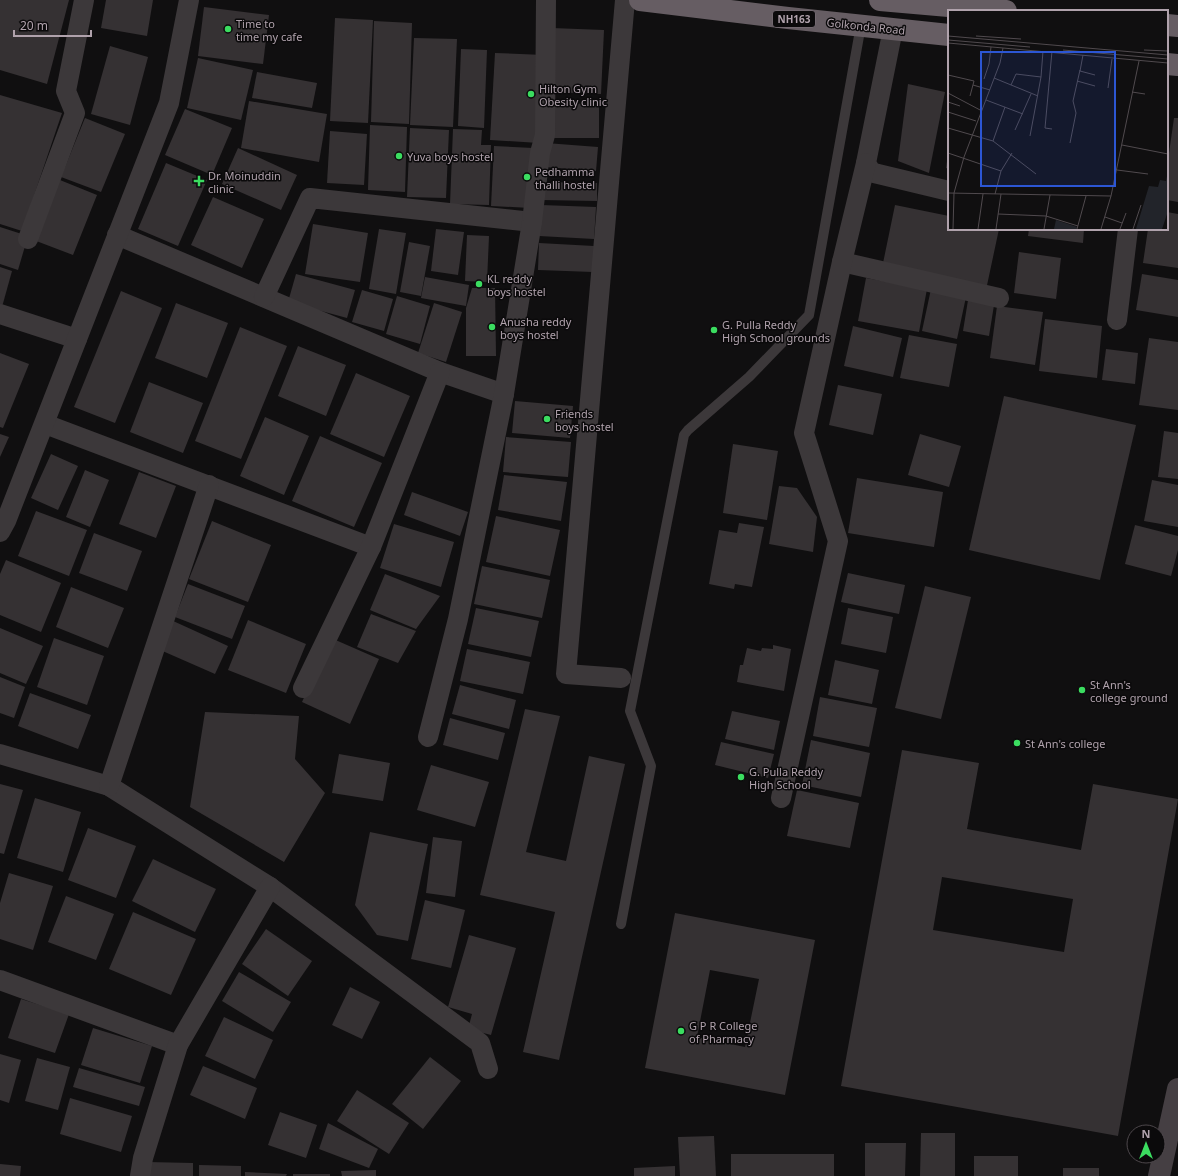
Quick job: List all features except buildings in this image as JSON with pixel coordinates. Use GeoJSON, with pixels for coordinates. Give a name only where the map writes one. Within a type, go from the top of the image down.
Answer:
{"type":"FeatureCollection","features":[{"type":"Feature","properties":{"kind":"highway","name":"Golkonda Road"},"geometry":{"type":"LineString","coordinates":[[640,0],[789,9],[861,25],[948,35]]}},
{"type":"Feature","properties":{"kind":"highway"},"geometry":{"type":"LineString","coordinates":[[880,0],[995,10]]}},
{"type":"Feature","properties":{"kind":"highway"},"geometry":{"type":"LineString","coordinates":[[1168,25],[1178,26]]}},
{"type":"Feature","properties":{"kind":"highway"},"geometry":{"type":"LineString","coordinates":[[1168,64],[1178,65]]}},
{"type":"Feature","properties":{"kind":"street"},"geometry":{"type":"LineString","coordinates":[[28,238],[75,113],[66,91],[84,0]]}},
{"type":"Feature","properties":{"kind":"street"},"geometry":{"type":"LineString","coordinates":[[2,524],[45,424],[116,235],[168,103],[189,0]]}},
{"type":"Feature","properties":{"kind":"street"},"geometry":{"type":"LineString","coordinates":[[428,737],[458,619],[504,394],[532,222],[540,153],[545,135],[546,0]]}},
{"type":"Feature","properties":{"kind":"street"},"geometry":{"type":"LineString","coordinates":[[621,678],[566,674],[625,0]]}},
{"type":"Feature","properties":{"kind":"street"},"geometry":{"type":"LineString","coordinates":[[781,798],[838,541],[804,433],[842,262],[866,163],[893,29]]}},
{"type":"Feature","properties":{"kind":"street"},"geometry":{"type":"LineString","coordinates":[[866,163],[870,170],[874,173],[948,191]]}},
{"type":"Feature","properties":{"kind":"street"},"geometry":{"type":"LineString","coordinates":[[264,297],[310,198],[532,222]]}},
{"type":"Feature","properties":{"kind":"street"},"geometry":{"type":"LineString","coordinates":[[1117,320],[1128,230]]}},
{"type":"Feature","properties":{"kind":"street"},"geometry":{"type":"LineString","coordinates":[[116,235],[440,372],[504,394]]}},
{"type":"Feature","properties":{"kind":"street"},"geometry":{"type":"LineString","coordinates":[[842,262],[999,298]]}},
{"type":"Feature","properties":{"kind":"street"},"geometry":{"type":"LineString","coordinates":[[0,314],[77,339]]}},
{"type":"Feature","properties":{"kind":"street"},"geometry":{"type":"LineString","coordinates":[[303,688],[371,547],[440,372]]}},
{"type":"Feature","properties":{"kind":"street"},"geometry":{"type":"LineString","coordinates":[[45,424],[371,547]]}},
{"type":"Feature","properties":{"kind":"street"},"geometry":{"type":"LineString","coordinates":[[109,786],[209,485]]}},
{"type":"Feature","properties":{"kind":"street"},"geometry":{"type":"LineString","coordinates":[[0,754],[109,786],[270,887],[480,1042],[488,1069]]}},
{"type":"Feature","properties":{"kind":"street"},"geometry":{"type":"LineString","coordinates":[[140,1176],[143,1158],[178,1045],[270,887]]}},
{"type":"Feature","properties":{"kind":"street"},"geometry":{"type":"LineString","coordinates":[[0,980],[178,1045]]}},
{"type":"Feature","properties":{"kind":"street"},"geometry":{"type":"LineString","coordinates":[[1159,1176],[1178,1089]]}},
{"type":"Feature","properties":{"kind":"lane"},"geometry":{"type":"LineString","coordinates":[[621,924],[651,766],[630,711],[684,435],[749,377],[809,315],[861,25]]}},
{"type":"Feature","properties":{"kind":"place","name":"Time to time my cafe"},"geometry":{"type":"Point","coordinates":[228,29]}},
{"type":"Feature","properties":{"kind":"place","name":"Hilton Gym Obesity clinic"},"geometry":{"type":"Point","coordinates":[531,94]}},
{"type":"Feature","properties":{"kind":"place","name":"Yuva boys hostel"},"geometry":{"type":"Point","coordinates":[399,156]}},
{"type":"Feature","properties":{"kind":"place","name":"Pedhamma thalli hostel"},"geometry":{"type":"Point","coordinates":[527,177]}},
{"type":"Feature","properties":{"kind":"place","name":"Dr. Moinuddin clinic"},"geometry":{"type":"Point","coordinates":[199,181]}},
{"type":"Feature","properties":{"kind":"place","name":"KL reddy boys hostel"},"geometry":{"type":"Point","coordinates":[479,284]}},
{"type":"Feature","properties":{"kind":"place","name":"Anusha reddy boys hostel"},"geometry":{"type":"Point","coordinates":[492,327]}},
{"type":"Feature","properties":{"kind":"place","name":"G. Pulla Reddy High School grounds"},"geometry":{"type":"Point","coordinates":[714,330]}},
{"type":"Feature","properties":{"kind":"place","name":"Friends boys hostel"},"geometry":{"type":"Point","coordinates":[547,419]}},
{"type":"Feature","properties":{"kind":"place","name":"St Ann's college ground"},"geometry":{"type":"Point","coordinates":[1082,690]}},
{"type":"Feature","properties":{"kind":"place","name":"St Ann's college"},"geometry":{"type":"Point","coordinates":[1017,743]}},
{"type":"Feature","properties":{"kind":"place","name":"G. Pulla Reddy High School"},"geometry":{"type":"Point","coordinates":[741,777]}},
{"type":"Feature","properties":{"kind":"place","name":"G P R College of Pharmacy"},"geometry":{"type":"Point","coordinates":[681,1031]}}]}
